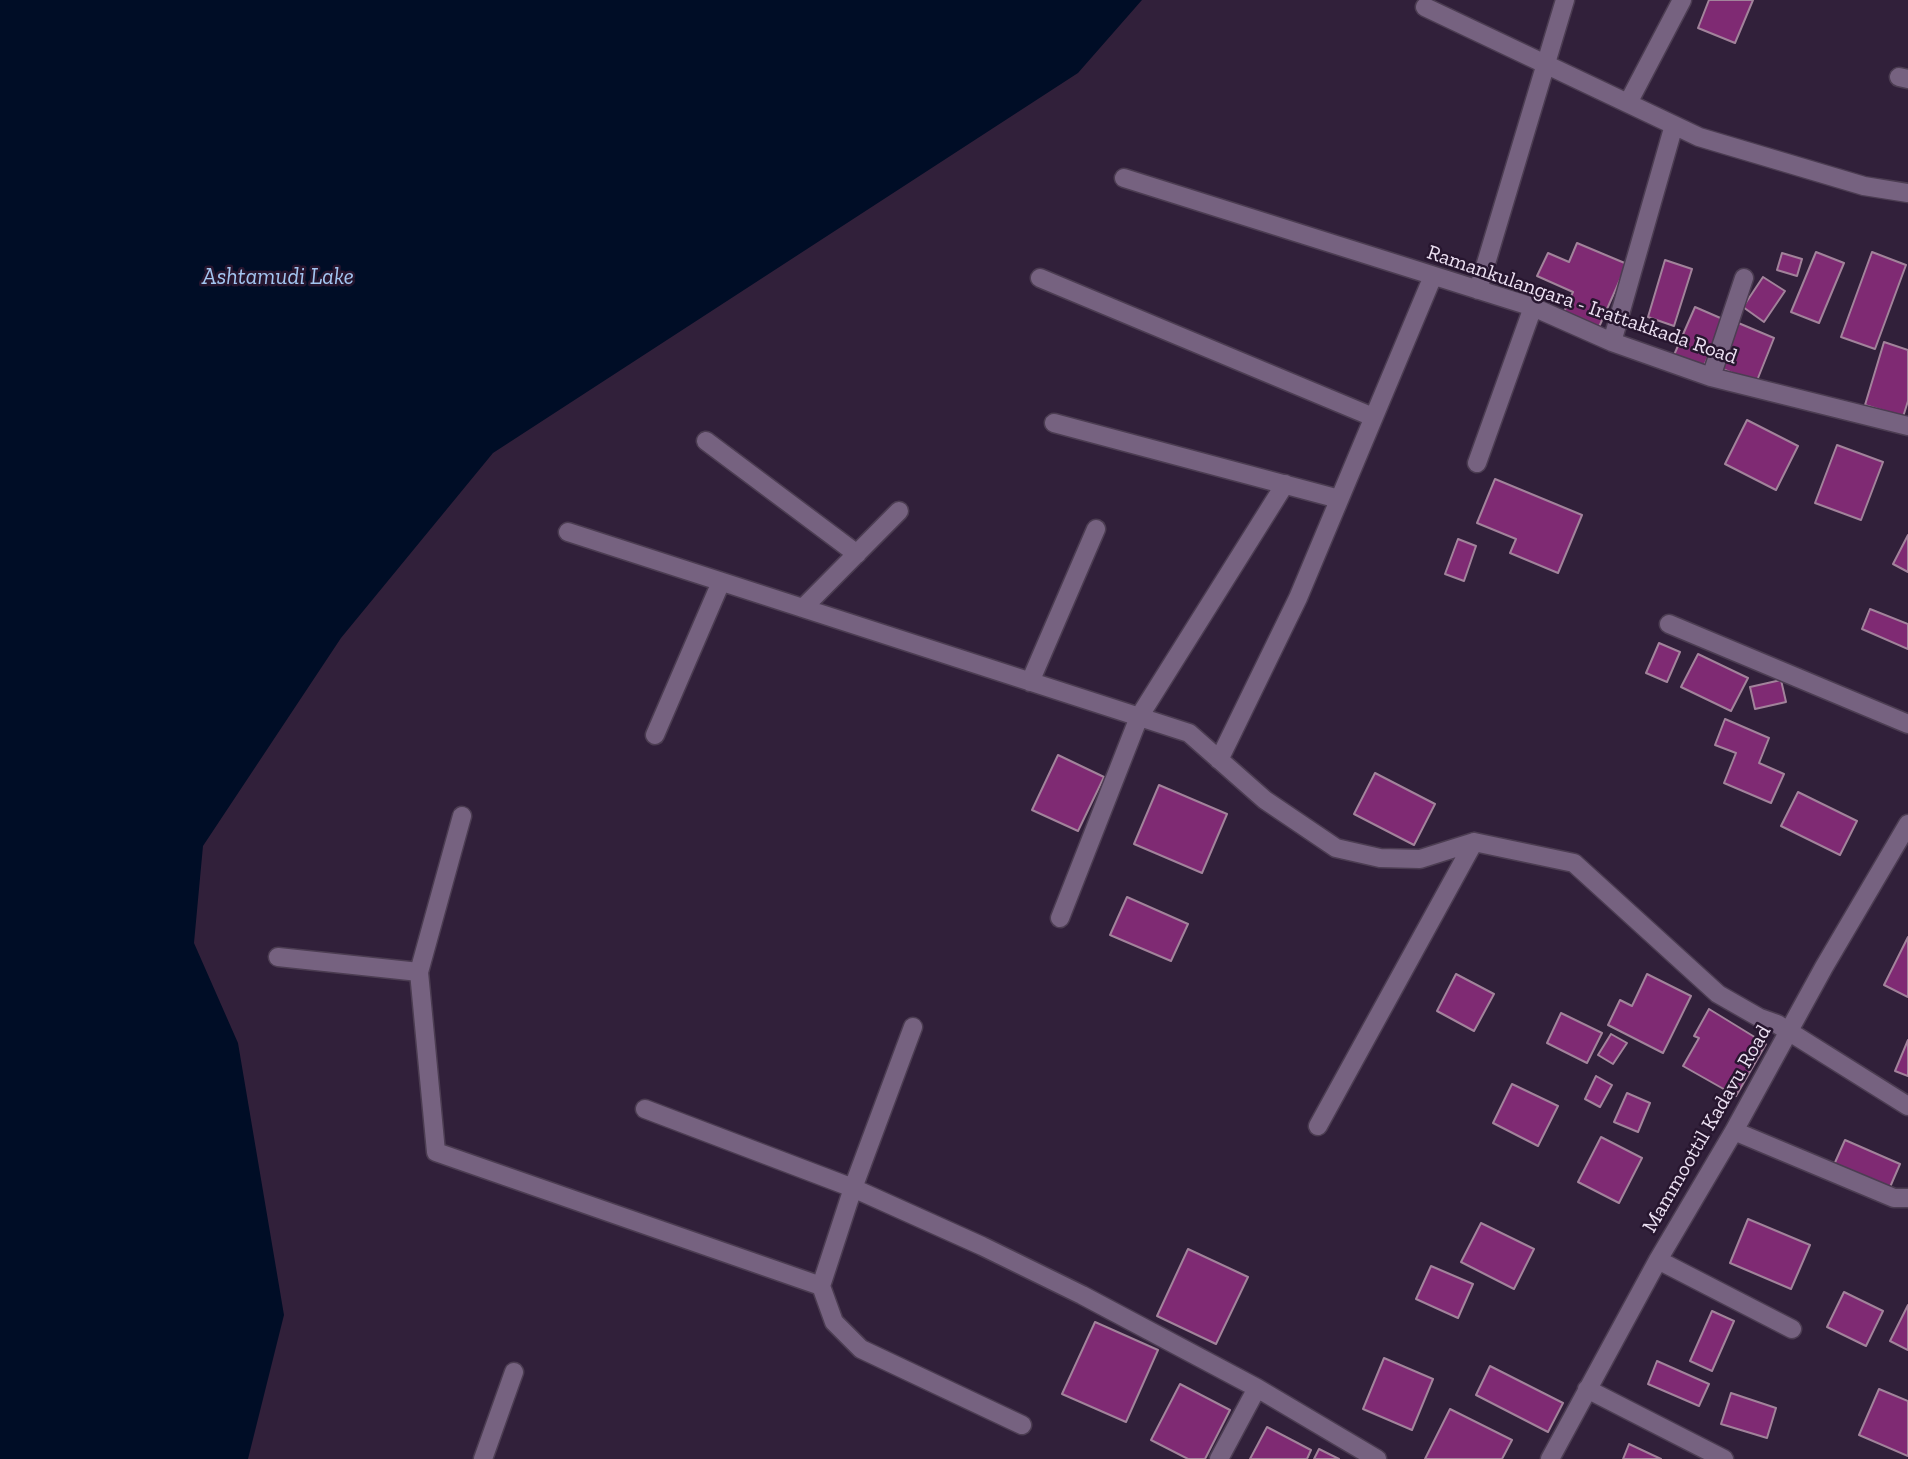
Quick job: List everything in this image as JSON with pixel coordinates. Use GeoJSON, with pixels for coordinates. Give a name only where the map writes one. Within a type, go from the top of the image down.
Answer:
{"type":"FeatureCollection","features":[{"type":"Feature","properties":{"kind":"street"},"geometry":{"type":"LineString","coordinates":[[1478,290],[1565,0]]}},
{"type":"Feature","properties":{"kind":"street"},"geometry":{"type":"LineString","coordinates":[[1628,103],[1682,0]]}},
{"type":"Feature","properties":{"kind":"street"},"geometry":{"type":"LineString","coordinates":[[1425,8],[1699,137],[1852,182],[1908,193]]}},
{"type":"Feature","properties":{"kind":"street"},"geometry":{"type":"LineString","coordinates":[[1612,342],[1674,125]]}},
{"type":"Feature","properties":{"kind":"street","name":"Ramankulangara - Irattakkada Road"},"geometry":{"type":"LineString","coordinates":[[1124,178],[1533,307],[1612,342],[1711,377],[1907,422]]}},
{"type":"Feature","properties":{"kind":"street"},"geometry":{"type":"LineString","coordinates":[[1219,760],[1298,598],[1433,276]]}},
{"type":"Feature","properties":{"kind":"street"},"geometry":{"type":"LineString","coordinates":[[1040,278],[1373,417]]}},
{"type":"Feature","properties":{"kind":"street"},"geometry":{"type":"LineString","coordinates":[[1711,377],[1744,278]]}},
{"type":"Feature","properties":{"kind":"street"},"geometry":{"type":"LineString","coordinates":[[1477,463],[1533,307]]}},
{"type":"Feature","properties":{"kind":"street"},"geometry":{"type":"LineString","coordinates":[[1054,424],[1339,499]]}},
{"type":"Feature","properties":{"kind":"street"},"geometry":{"type":"LineString","coordinates":[[706,441],[857,554]]}},
{"type":"Feature","properties":{"kind":"street"},"geometry":{"type":"LineString","coordinates":[[1059,918],[1139,717],[1285,484]]}},
{"type":"Feature","properties":{"kind":"street"},"geometry":{"type":"LineString","coordinates":[[803,608],[898,511]]}},
{"type":"Feature","properties":{"kind":"street"},"geometry":{"type":"LineString","coordinates":[[1030,682],[1096,529]]}},
{"type":"Feature","properties":{"kind":"street"},"geometry":{"type":"LineString","coordinates":[[568,532],[1189,733],[1265,800],[1336,848],[1380,858],[1420,859],[1474,842],[1574,863],[1718,993],[1788,1032],[1908,1106]]}},
{"type":"Feature","properties":{"kind":"street"},"geometry":{"type":"LineString","coordinates":[[656,735],[722,582]]}},
{"type":"Feature","properties":{"kind":"street"},"geometry":{"type":"LineString","coordinates":[[1669,624],[1908,724]]}},
{"type":"Feature","properties":{"kind":"street"},"geometry":{"type":"LineString","coordinates":[[462,816],[419,972],[436,1152],[821,1286]]}},
{"type":"Feature","properties":{"kind":"street","name":"Mammoottil Kadavu Road"},"geometry":{"type":"LineString","coordinates":[[1550,1459],[1658,1260],[1734,1132],[1788,1032],[1908,824]]}},
{"type":"Feature","properties":{"kind":"street"},"geometry":{"type":"LineString","coordinates":[[1318,1126],[1474,842]]}},
{"type":"Feature","properties":{"kind":"street"},"geometry":{"type":"LineString","coordinates":[[278,957],[419,972]]}},
{"type":"Feature","properties":{"kind":"street"},"geometry":{"type":"LineString","coordinates":[[913,1027],[853,1188],[821,1286],[834,1322],[861,1349],[1022,1425]]}},
{"type":"Feature","properties":{"kind":"street"},"geometry":{"type":"LineString","coordinates":[[645,1109],[853,1188],[995,1252],[1257,1388],[1377,1459]]}},
{"type":"Feature","properties":{"kind":"street"},"geometry":{"type":"LineString","coordinates":[[1734,1132],[1894,1198],[1908,1198]]}},
{"type":"Feature","properties":{"kind":"street"},"geometry":{"type":"LineString","coordinates":[[1658,1260],[1792,1329]]}},
{"type":"Feature","properties":{"kind":"street"},"geometry":{"type":"LineString","coordinates":[[483,1459],[514,1372]]}},
{"type":"Feature","properties":{"kind":"street"},"geometry":{"type":"LineString","coordinates":[[1219,1459],[1257,1388]]}},
{"type":"Feature","properties":{"kind":"street"},"geometry":{"type":"LineString","coordinates":[[1587,1390],[1724,1459]]}},
{"type":"Feature","properties":{"kind":"water","name":"Ashtamudi Lake"},"geometry":{"type":"Polygon","coordinates":[[[0,0],[1142,0],[1078,73],[493,453],[341,638],[203,846],[194,943],[238,1043],[284,1315],[248,1459],[0,1459],[0,0]]]}},
{"type":"Feature","properties":{"kind":"building"},"geometry":{"type":"Polygon","coordinates":[[[1709,0],[1753,0],[1735,43],[1698,28],[1709,0]]]}},
{"type":"Feature","properties":{"kind":"building"},"geometry":{"type":"Polygon","coordinates":[[[1577,243],[1627,264],[1599,327],[1564,312],[1573,292],[1537,276],[1548,253],[1569,262],[1577,243]]]}},
{"type":"Feature","properties":{"kind":"building"},"geometry":{"type":"Polygon","coordinates":[[[1816,252],[1844,263],[1819,323],[1791,312],[1816,252]]]}},
{"type":"Feature","properties":{"kind":"building"},"geometry":{"type":"Polygon","coordinates":[[[1872,252],[1906,265],[1875,349],[1841,337],[1872,252]]]}},
{"type":"Feature","properties":{"kind":"building"},"geometry":{"type":"Polygon","coordinates":[[[1782,253],[1802,259],[1797,276],[1777,270],[1782,253]]]}},
{"type":"Feature","properties":{"kind":"building"},"geometry":{"type":"Polygon","coordinates":[[[1665,260],[1692,269],[1674,326],[1648,317],[1665,260]]]}},
{"type":"Feature","properties":{"kind":"building"},"geometry":{"type":"Polygon","coordinates":[[[1763,277],[1785,291],[1764,322],[1743,307],[1763,277]]]}},
{"type":"Feature","properties":{"kind":"building"},"geometry":{"type":"Polygon","coordinates":[[[1695,307],[1725,320],[1703,368],[1674,355],[1695,307]]]}},
{"type":"Feature","properties":{"kind":"building"},"geometry":{"type":"Polygon","coordinates":[[[1736,322],[1774,338],[1756,383],[1718,367],[1736,322]]]}},
{"type":"Feature","properties":{"kind":"building"},"geometry":{"type":"Polygon","coordinates":[[[1884,342],[1908,350],[1908,401],[1903,417],[1865,405],[1884,342]]]}},
{"type":"Feature","properties":{"kind":"building"},"geometry":{"type":"Polygon","coordinates":[[[1747,420],[1798,446],[1776,490],[1725,464],[1747,420]]]}},
{"type":"Feature","properties":{"kind":"building"},"geometry":{"type":"Polygon","coordinates":[[[1837,445],[1883,462],[1861,520],[1815,503],[1837,445]]]}},
{"type":"Feature","properties":{"kind":"building"},"geometry":{"type":"Polygon","coordinates":[[[1495,479],[1582,515],[1558,573],[1510,553],[1516,539],[1477,523],[1495,479]]]}},
{"type":"Feature","properties":{"kind":"building"},"geometry":{"type":"Polygon","coordinates":[[[1908,535],[1908,572],[1893,564],[1908,535]]]}},
{"type":"Feature","properties":{"kind":"building"},"geometry":{"type":"Polygon","coordinates":[[[1458,539],[1476,546],[1464,581],[1445,574],[1458,539]]]}},
{"type":"Feature","properties":{"kind":"building"},"geometry":{"type":"Polygon","coordinates":[[[1870,609],[1908,624],[1908,649],[1862,629],[1870,609]]]}},
{"type":"Feature","properties":{"kind":"building"},"geometry":{"type":"Polygon","coordinates":[[[1659,643],[1680,652],[1667,682],[1646,673],[1659,643]]]}},
{"type":"Feature","properties":{"kind":"building"},"geometry":{"type":"Polygon","coordinates":[[[1698,654],[1748,678],[1731,711],[1681,687],[1698,654]]]}},
{"type":"Feature","properties":{"kind":"building"},"geometry":{"type":"Polygon","coordinates":[[[1781,680],[1786,702],[1755,709],[1750,687],[1781,680]]]}},
{"type":"Feature","properties":{"kind":"building"},"geometry":{"type":"Polygon","coordinates":[[[1725,719],[1769,738],[1759,763],[1784,774],[1771,803],[1724,783],[1736,753],[1715,745],[1725,719]]]}},
{"type":"Feature","properties":{"kind":"building"},"geometry":{"type":"Polygon","coordinates":[[[1058,755],[1104,777],[1078,831],[1032,810],[1058,755]]]}},
{"type":"Feature","properties":{"kind":"building"},"geometry":{"type":"Polygon","coordinates":[[[1375,773],[1435,804],[1414,845],[1354,814],[1375,773]]]}},
{"type":"Feature","properties":{"kind":"building"},"geometry":{"type":"Polygon","coordinates":[[[1159,785],[1227,814],[1202,873],[1134,844],[1159,785]]]}},
{"type":"Feature","properties":{"kind":"building"},"geometry":{"type":"Polygon","coordinates":[[[1798,792],[1857,821],[1840,855],[1781,826],[1798,792]]]}},
{"type":"Feature","properties":{"kind":"building"},"geometry":{"type":"Polygon","coordinates":[[[1127,897],[1188,924],[1171,961],[1110,935],[1127,897]]]}},
{"type":"Feature","properties":{"kind":"building"},"geometry":{"type":"Polygon","coordinates":[[[1908,937],[1908,997],[1884,985],[1908,937]]]}},
{"type":"Feature","properties":{"kind":"building"},"geometry":{"type":"Polygon","coordinates":[[[1456,974],[1494,994],[1474,1031],[1437,1011],[1456,974]]]}},
{"type":"Feature","properties":{"kind":"building"},"geometry":{"type":"Polygon","coordinates":[[[1647,974],[1691,996],[1663,1053],[1608,1025],[1620,1000],[1632,1006],[1647,974]]]}},
{"type":"Feature","properties":{"kind":"building"},"geometry":{"type":"Polygon","coordinates":[[[1709,1009],[1766,1044],[1736,1096],[1683,1066],[1699,1038],[1694,1036],[1709,1009]]]}},
{"type":"Feature","properties":{"kind":"building"},"geometry":{"type":"Polygon","coordinates":[[[1561,1013],[1602,1033],[1587,1063],[1547,1043],[1561,1013]]]}},
{"type":"Feature","properties":{"kind":"building"},"geometry":{"type":"Polygon","coordinates":[[[1611,1034],[1627,1043],[1613,1064],[1598,1055],[1611,1034]]]}},
{"type":"Feature","properties":{"kind":"building"},"geometry":{"type":"Polygon","coordinates":[[[1908,1040],[1908,1076],[1895,1071],[1908,1040]]]}},
{"type":"Feature","properties":{"kind":"building"},"geometry":{"type":"Polygon","coordinates":[[[1596,1076],[1612,1085],[1600,1107],[1585,1099],[1596,1076]]]}},
{"type":"Feature","properties":{"kind":"building"},"geometry":{"type":"Polygon","coordinates":[[[1512,1084],[1558,1106],[1538,1146],[1493,1123],[1512,1084]]]}},
{"type":"Feature","properties":{"kind":"building"},"geometry":{"type":"Polygon","coordinates":[[[1627,1093],[1650,1103],[1638,1132],[1614,1122],[1627,1093]]]}},
{"type":"Feature","properties":{"kind":"building"},"geometry":{"type":"Polygon","coordinates":[[[1601,1137],[1642,1158],[1619,1203],[1578,1182],[1601,1137]]]}},
{"type":"Feature","properties":{"kind":"building"},"geometry":{"type":"Polygon","coordinates":[[[1845,1140],[1900,1164],[1884,1201],[1829,1176],[1845,1140]]]}},
{"type":"Feature","properties":{"kind":"building"},"geometry":{"type":"Polygon","coordinates":[[[1748,1219],[1810,1245],[1791,1289],[1730,1263],[1748,1219]]]}},
{"type":"Feature","properties":{"kind":"building"},"geometry":{"type":"Polygon","coordinates":[[[1481,1223],[1534,1249],[1514,1289],[1461,1262],[1481,1223]]]}},
{"type":"Feature","properties":{"kind":"building"},"geometry":{"type":"Polygon","coordinates":[[[1188,1249],[1248,1277],[1216,1344],[1157,1316],[1188,1249]]]}},
{"type":"Feature","properties":{"kind":"building"},"geometry":{"type":"Polygon","coordinates":[[[1431,1266],[1473,1284],[1458,1318],[1416,1299],[1431,1266]]]}},
{"type":"Feature","properties":{"kind":"building"},"geometry":{"type":"Polygon","coordinates":[[[1844,1292],[1883,1311],[1866,1346],[1827,1327],[1844,1292]]]}},
{"type":"Feature","properties":{"kind":"building"},"geometry":{"type":"Polygon","coordinates":[[[1908,1305],[1908,1350],[1890,1341],[1908,1305]]]}},
{"type":"Feature","properties":{"kind":"building"},"geometry":{"type":"Polygon","coordinates":[[[1712,1311],[1734,1321],[1712,1371],[1690,1361],[1712,1311]]]}},
{"type":"Feature","properties":{"kind":"building"},"geometry":{"type":"Polygon","coordinates":[[[1095,1322],[1158,1350],[1126,1422],[1062,1394],[1095,1322]]]}},
{"type":"Feature","properties":{"kind":"building"},"geometry":{"type":"Polygon","coordinates":[[[1384,1358],[1433,1379],[1412,1430],[1363,1409],[1384,1358]]]}},
{"type":"Feature","properties":{"kind":"building"},"geometry":{"type":"Polygon","coordinates":[[[1657,1361],[1709,1384],[1699,1406],[1648,1384],[1657,1361]]]}},
{"type":"Feature","properties":{"kind":"building"},"geometry":{"type":"Polygon","coordinates":[[[1490,1366],[1563,1403],[1548,1432],[1476,1395],[1490,1366]]]}},
{"type":"Feature","properties":{"kind":"building"},"geometry":{"type":"Polygon","coordinates":[[[1180,1384],[1230,1410],[1205,1459],[1188,1459],[1151,1440],[1180,1384]]]}},
{"type":"Feature","properties":{"kind":"building"},"geometry":{"type":"Polygon","coordinates":[[[1879,1389],[1908,1401],[1908,1456],[1859,1435],[1879,1389]]]}},
{"type":"Feature","properties":{"kind":"building"},"geometry":{"type":"Polygon","coordinates":[[[1731,1393],[1776,1408],[1767,1438],[1721,1424],[1731,1393]]]}},
{"type":"Feature","properties":{"kind":"building"},"geometry":{"type":"Polygon","coordinates":[[[1450,1409],[1512,1440],[1502,1459],[1425,1459],[1450,1409]]]}},
{"type":"Feature","properties":{"kind":"building"},"geometry":{"type":"Polygon","coordinates":[[[1267,1427],[1311,1450],[1307,1459],[1250,1459],[1267,1427]]]}},
{"type":"Feature","properties":{"kind":"building"},"geometry":{"type":"Polygon","coordinates":[[[1629,1444],[1661,1459],[1623,1459],[1629,1444]]]}},
{"type":"Feature","properties":{"kind":"building"},"geometry":{"type":"Polygon","coordinates":[[[1319,1449],[1339,1459],[1314,1459],[1319,1449]]]}}]}
